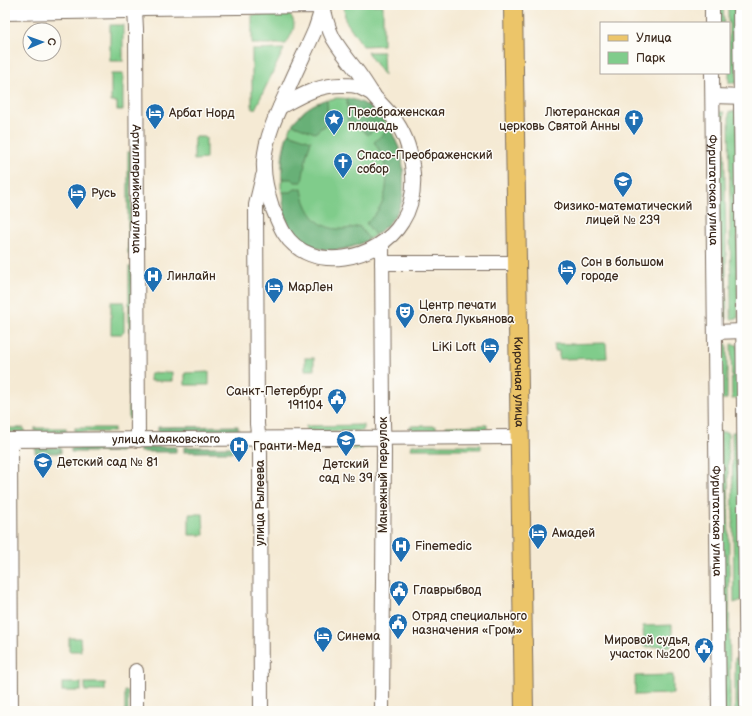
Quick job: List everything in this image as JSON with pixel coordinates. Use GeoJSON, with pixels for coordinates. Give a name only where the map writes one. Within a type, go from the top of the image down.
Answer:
{"type":"FeatureCollection","features":[{"type":"Feature","properties":{"kind":"main road","name":"Кирочная улица"},"geometry":{"type":"LineString","coordinates":[[505,5],[508,263],[524,711]]}},
{"type":"Feature","properties":{"kind":"main road","name":"Кирочная улица"},"geometry":{"type":"LineString","coordinates":[[513,5],[515,438],[513,711]]}},
{"type":"Feature","properties":{"kind":"street"},"geometry":{"type":"LineString","coordinates":[[5,13],[57,9],[126,11],[142,8],[323,5]]}},
{"type":"Feature","properties":{"kind":"street"},"geometry":{"type":"LineString","coordinates":[[323,5],[333,37],[373,95],[393,117],[404,135],[410,150],[413,177],[413,192],[407,213],[402,223],[388,239],[354,256],[340,258],[324,258],[309,254],[296,246],[284,234],[271,203],[264,176],[266,146],[271,127],[315,30],[323,5]]}},
{"type":"Feature","properties":{"kind":"street"},"geometry":{"type":"LineString","coordinates":[[712,5],[712,22]]}},
{"type":"Feature","properties":{"kind":"street"},"geometry":{"type":"LineString","coordinates":[[740,5],[744,97],[743,332],[747,711]]}},
{"type":"Feature","properties":{"kind":"street","name":"Артиллерийская улица"},"geometry":{"type":"LineString","coordinates":[[135,10],[138,440]]}},
{"type":"Feature","properties":{"kind":"street","name":"Фурштатская улица"},"geometry":{"type":"LineString","coordinates":[[712,74],[719,711]]}},
{"type":"Feature","properties":{"kind":"street"},"geometry":{"type":"LineString","coordinates":[[280,107],[307,92],[324,86],[336,84],[358,87],[373,95]]}},
{"type":"Feature","properties":{"kind":"street"},"geometry":{"type":"LineString","coordinates":[[713,96],[744,97]]}},
{"type":"Feature","properties":{"kind":"street","name":"улица Рылеева"},"geometry":{"type":"LineString","coordinates":[[261,711],[260,452],[257,424],[256,205],[264,176]]}},
{"type":"Feature","properties":{"kind":"street"},"geometry":{"type":"LineString","coordinates":[[382,243],[382,263],[508,263]]}},
{"type":"Feature","properties":{"kind":"street","name":"Манежный переулок"},"geometry":{"type":"LineString","coordinates":[[382,263],[384,450],[382,711]]}},
{"type":"Feature","properties":{"kind":"street"},"geometry":{"type":"LineString","coordinates":[[715,332],[743,332]]}},
{"type":"Feature","properties":{"kind":"street","name":"улица Маяковского"},"geometry":{"type":"LineString","coordinates":[[8,440],[515,438]]}},
{"type":"Feature","properties":{"kind":"street"},"geometry":{"type":"LineString","coordinates":[[8,440],[8,694],[11,711]]}},
{"type":"Feature","properties":{"kind":"street"},"geometry":{"type":"LineString","coordinates":[[136,671],[136,711]]}},
{"type":"Feature","properties":{"kind":"green space"},"geometry":{"type":"Polygon","coordinates":[[[344,5],[383,5],[383,45],[363,46],[345,20],[344,5]]]}},
{"type":"Feature","properties":{"kind":"green space"},"geometry":{"type":"Polygon","coordinates":[[[716,5],[723,5],[724,22],[716,22],[716,5]]]}},
{"type":"Feature","properties":{"kind":"green space"},"geometry":{"type":"Polygon","coordinates":[[[728,5],[736,5],[737,83],[729,83],[730,22],[728,22],[728,5]]]}},
{"type":"Feature","properties":{"kind":"green space"},"geometry":{"type":"Polygon","coordinates":[[[285,14],[291,16],[294,23],[293,30],[286,44],[252,44],[252,15],[285,14]]]}},
{"type":"Feature","properties":{"kind":"green space"},"geometry":{"type":"Polygon","coordinates":[[[110,25],[123,25],[123,61],[110,61],[110,25]]]}},
{"type":"Feature","properties":{"kind":"green space"},"geometry":{"type":"Polygon","coordinates":[[[284,49],[255,109],[252,109],[252,50],[284,49]]]}},
{"type":"Feature","properties":{"kind":"green space"},"geometry":{"type":"Polygon","coordinates":[[[367,52],[383,52],[384,76],[367,52]]]}},
{"type":"Feature","properties":{"kind":"green space"},"geometry":{"type":"Polygon","coordinates":[[[111,74],[123,74],[123,110],[117,110],[117,102],[111,102],[111,74]]]}},
{"type":"Feature","properties":{"kind":"green space"},"geometry":{"type":"Polygon","coordinates":[[[337,98],[360,102],[375,111],[388,124],[400,150],[404,177],[401,204],[397,212],[384,228],[358,245],[340,250],[332,250],[311,246],[300,240],[294,234],[289,225],[283,206],[281,182],[283,151],[287,137],[296,120],[309,107],[317,103],[337,98]]]}},
{"type":"Feature","properties":{"kind":"green space"},"geometry":{"type":"Polygon","coordinates":[[[347,98],[359,101],[384,120],[368,135],[359,128],[348,124],[347,98]]]}},
{"type":"Feature","properties":{"kind":"green space"},"geometry":{"type":"Polygon","coordinates":[[[327,99],[328,125],[315,133],[292,124],[308,108],[327,99]]]}},
{"type":"Feature","properties":{"kind":"green space"},"geometry":{"type":"Polygon","coordinates":[[[737,111],[738,318],[731,319],[729,112],[737,111]]]}},
{"type":"Feature","properties":{"kind":"green space"},"geometry":{"type":"Polygon","coordinates":[[[717,112],[724,112],[727,319],[720,318],[717,112]]]}},
{"type":"Feature","properties":{"kind":"green space"},"geometry":{"type":"Polygon","coordinates":[[[390,128],[399,148],[401,157],[404,178],[403,192],[399,209],[387,225],[375,235],[366,223],[379,209],[383,201],[386,175],[382,156],[374,142],[390,128]]]}},
{"type":"Feature","properties":{"kind":"green space"},"geometry":{"type":"Polygon","coordinates":[[[288,133],[311,141],[307,153],[302,182],[295,182],[292,179],[282,179],[283,156],[288,133]]]}},
{"type":"Feature","properties":{"kind":"green space"},"geometry":{"type":"Polygon","coordinates":[[[194,137],[206,137],[206,159],[194,160],[194,137]]]}},
{"type":"Feature","properties":{"kind":"green space"},"geometry":{"type":"Polygon","coordinates":[[[128,152],[131,152],[131,253],[128,253],[128,152]]]}},
{"type":"Feature","properties":{"kind":"green space"},"geometry":{"type":"Polygon","coordinates":[[[295,189],[302,189],[310,212],[321,224],[335,229],[359,226],[369,239],[350,247],[328,250],[308,245],[299,239],[289,227],[284,213],[283,202],[283,192],[291,192],[295,189]]]}},
{"type":"Feature","properties":{"kind":"green space"},"geometry":{"type":"Polygon","coordinates":[[[129,267],[132,267],[132,331],[129,331],[129,267]]]}},
{"type":"Feature","properties":{"kind":"green space"},"geometry":{"type":"Polygon","coordinates":[[[111,302],[124,302],[124,332],[122,334],[111,334],[111,302]]]}},
{"type":"Feature","properties":{"kind":"green space"},"geometry":{"type":"Polygon","coordinates":[[[606,343],[607,358],[559,359],[559,351],[555,351],[554,344],[606,343]]]}},
{"type":"Feature","properties":{"kind":"green space"},"geometry":{"type":"Polygon","coordinates":[[[722,344],[727,344],[727,399],[720,399],[722,344]]]}},
{"type":"Feature","properties":{"kind":"green space"},"geometry":{"type":"Polygon","coordinates":[[[731,344],[738,345],[740,398],[732,399],[731,344]]]}},
{"type":"Feature","properties":{"kind":"green space"},"geometry":{"type":"Polygon","coordinates":[[[305,358],[314,358],[314,370],[305,370],[305,358]]]}},
{"type":"Feature","properties":{"kind":"green space"},"geometry":{"type":"Polygon","coordinates":[[[172,372],[172,381],[150,381],[150,375],[152,373],[172,372]]]}},
{"type":"Feature","properties":{"kind":"green space"},"geometry":{"type":"Polygon","coordinates":[[[209,372],[209,385],[185,385],[185,373],[209,372]]]}},
{"type":"Feature","properties":{"kind":"green space"},"geometry":{"type":"Polygon","coordinates":[[[129,374],[132,374],[132,419],[129,419],[129,374]]]}},
{"type":"Feature","properties":{"kind":"green space"},"geometry":{"type":"Polygon","coordinates":[[[363,425],[363,431],[306,431],[306,426],[363,425]]]}},
{"type":"Feature","properties":{"kind":"green space"},"geometry":{"type":"Polygon","coordinates":[[[487,425],[487,430],[446,430],[446,426],[487,425]]]}},
{"type":"Feature","properties":{"kind":"green space"},"geometry":{"type":"Polygon","coordinates":[[[238,426],[238,431],[158,432],[158,427],[238,426]]]}},
{"type":"Feature","properties":{"kind":"green space"},"geometry":{"type":"Polygon","coordinates":[[[410,426],[436,426],[436,431],[410,430],[410,426]]]}},
{"type":"Feature","properties":{"kind":"green space"},"geometry":{"type":"Polygon","coordinates":[[[5,428],[24,428],[25,432],[5,432],[5,428]]]}},
{"type":"Feature","properties":{"kind":"green space"},"geometry":{"type":"Polygon","coordinates":[[[35,428],[66,428],[66,432],[35,432],[35,428]]]}},
{"type":"Feature","properties":{"kind":"green space"},"geometry":{"type":"Polygon","coordinates":[[[75,428],[114,428],[114,432],[75,432],[75,428]]]}},
{"type":"Feature","properties":{"kind":"green space"},"geometry":{"type":"Polygon","coordinates":[[[720,432],[728,432],[730,711],[723,711],[720,432]]]}},
{"type":"Feature","properties":{"kind":"green space"},"geometry":{"type":"Polygon","coordinates":[[[732,432],[740,432],[742,600],[734,603],[732,432]]]}},
{"type":"Feature","properties":{"kind":"green space"},"geometry":{"type":"Polygon","coordinates":[[[363,445],[362,449],[282,449],[282,446],[363,445]]]}},
{"type":"Feature","properties":{"kind":"green space"},"geometry":{"type":"Polygon","coordinates":[[[412,445],[481,445],[481,449],[411,449],[412,445]]]}},
{"type":"Feature","properties":{"kind":"green space"},"geometry":{"type":"Polygon","coordinates":[[[61,447],[61,453],[35,453],[35,448],[61,447]]]}},
{"type":"Feature","properties":{"kind":"green space"},"geometry":{"type":"Polygon","coordinates":[[[121,447],[121,452],[71,452],[71,448],[121,447]]]}},
{"type":"Feature","properties":{"kind":"green space"},"geometry":{"type":"Polygon","coordinates":[[[140,447],[176,447],[176,452],[140,452],[140,447]]]}},
{"type":"Feature","properties":{"kind":"green space"},"geometry":{"type":"Polygon","coordinates":[[[184,447],[236,447],[236,452],[184,452],[184,447]]]}},
{"type":"Feature","properties":{"kind":"green space"},"geometry":{"type":"Polygon","coordinates":[[[189,514],[203,514],[204,535],[189,535],[189,514]]]}},
{"type":"Feature","properties":{"kind":"green space"},"geometry":{"type":"Polygon","coordinates":[[[672,625],[672,646],[644,647],[643,626],[672,625]]]}},
{"type":"Feature","properties":{"kind":"green space"},"geometry":{"type":"Polygon","coordinates":[[[69,638],[80,638],[81,651],[69,651],[69,638]]]}},
{"type":"Feature","properties":{"kind":"green space"},"geometry":{"type":"Polygon","coordinates":[[[735,658],[742,661],[743,711],[735,711],[735,658]]]}},
{"type":"Feature","properties":{"kind":"green space"},"geometry":{"type":"Polygon","coordinates":[[[673,675],[673,694],[635,695],[635,676],[673,675]]]}},
{"type":"Feature","properties":{"kind":"green space"},"geometry":{"type":"Polygon","coordinates":[[[62,683],[81,683],[81,691],[62,691],[62,683]]]}},
{"type":"Feature","properties":{"kind":"green space"},"geometry":{"type":"Polygon","coordinates":[[[85,683],[105,683],[105,691],[85,691],[85,683]]]}},
{"type":"Feature","properties":{"kind":"green space"},"geometry":{"type":"Polygon","coordinates":[[[125,691],[128,691],[128,711],[125,711],[125,691]]]}},
{"type":"Feature","properties":{"kind":"place","name":"Арбат Норд"},"geometry":{"type":"Point","coordinates":[155,130]}},
{"type":"Feature","properties":{"kind":"place","name":"Преображенская площадь"},"geometry":{"type":"Point","coordinates":[334,136]}},
{"type":"Feature","properties":{"kind":"place","name":"Лютеранская церковь Святой Анны"},"geometry":{"type":"Point","coordinates":[634,136]}},
{"type":"Feature","properties":{"kind":"place","name":"Спасо-Преображенский собор"},"geometry":{"type":"Point","coordinates":[343,179]}},
{"type":"Feature","properties":{"kind":"place","name":"Физико-математический лицей № 239"},"geometry":{"type":"Point","coordinates":[623,198]}},
{"type":"Feature","properties":{"kind":"place","name":"Русь"},"geometry":{"type":"Point","coordinates":[77,210]}},
{"type":"Feature","properties":{"kind":"place","name":"Сон в большом городе"},"geometry":{"type":"Point","coordinates":[567,286]}},
{"type":"Feature","properties":{"kind":"place","name":"Линлайн"},"geometry":{"type":"Point","coordinates":[153,293]}},
{"type":"Feature","properties":{"kind":"place","name":"МарЛен"},"geometry":{"type":"Point","coordinates":[274,304]}},
{"type":"Feature","properties":{"kind":"place","name":"Центр печати Олега Лукьянова"},"geometry":{"type":"Point","coordinates":[405,329]}},
{"type":"Feature","properties":{"kind":"place","name":"LiKi Loft"},"geometry":{"type":"Point","coordinates":[490,364]}},
{"type":"Feature","properties":{"kind":"place","name":"Санкт-Петербург 191104"},"geometry":{"type":"Point","coordinates":[337,415]}},
{"type":"Feature","properties":{"kind":"place","name":"Детский сад № 39"},"geometry":{"type":"Point","coordinates":[346,457]}},
{"type":"Feature","properties":{"kind":"place","name":"Гранти-Мед"},"geometry":{"type":"Point","coordinates":[239,463]}},
{"type":"Feature","properties":{"kind":"place","name":"Детский сад № 81"},"geometry":{"type":"Point","coordinates":[43,479]}},
{"type":"Feature","properties":{"kind":"place","name":"Амадей"},"geometry":{"type":"Point","coordinates":[538,550]}},
{"type":"Feature","properties":{"kind":"place","name":"Finemedic"},"geometry":{"type":"Point","coordinates":[401,563]}},
{"type":"Feature","properties":{"kind":"place","name":"Главрыбвод"},"geometry":{"type":"Point","coordinates":[399,607]}},
{"type":"Feature","properties":{"kind":"place","name":"Отряд специального назначения «Гром»"},"geometry":{"type":"Point","coordinates":[398,640]}},
{"type":"Feature","properties":{"kind":"place","name":"Синема"},"geometry":{"type":"Point","coordinates":[323,653]}},
{"type":"Feature","properties":{"kind":"place","name":"Мировой судья, участок №200"},"geometry":{"type":"Point","coordinates":[704,664]}}]}
